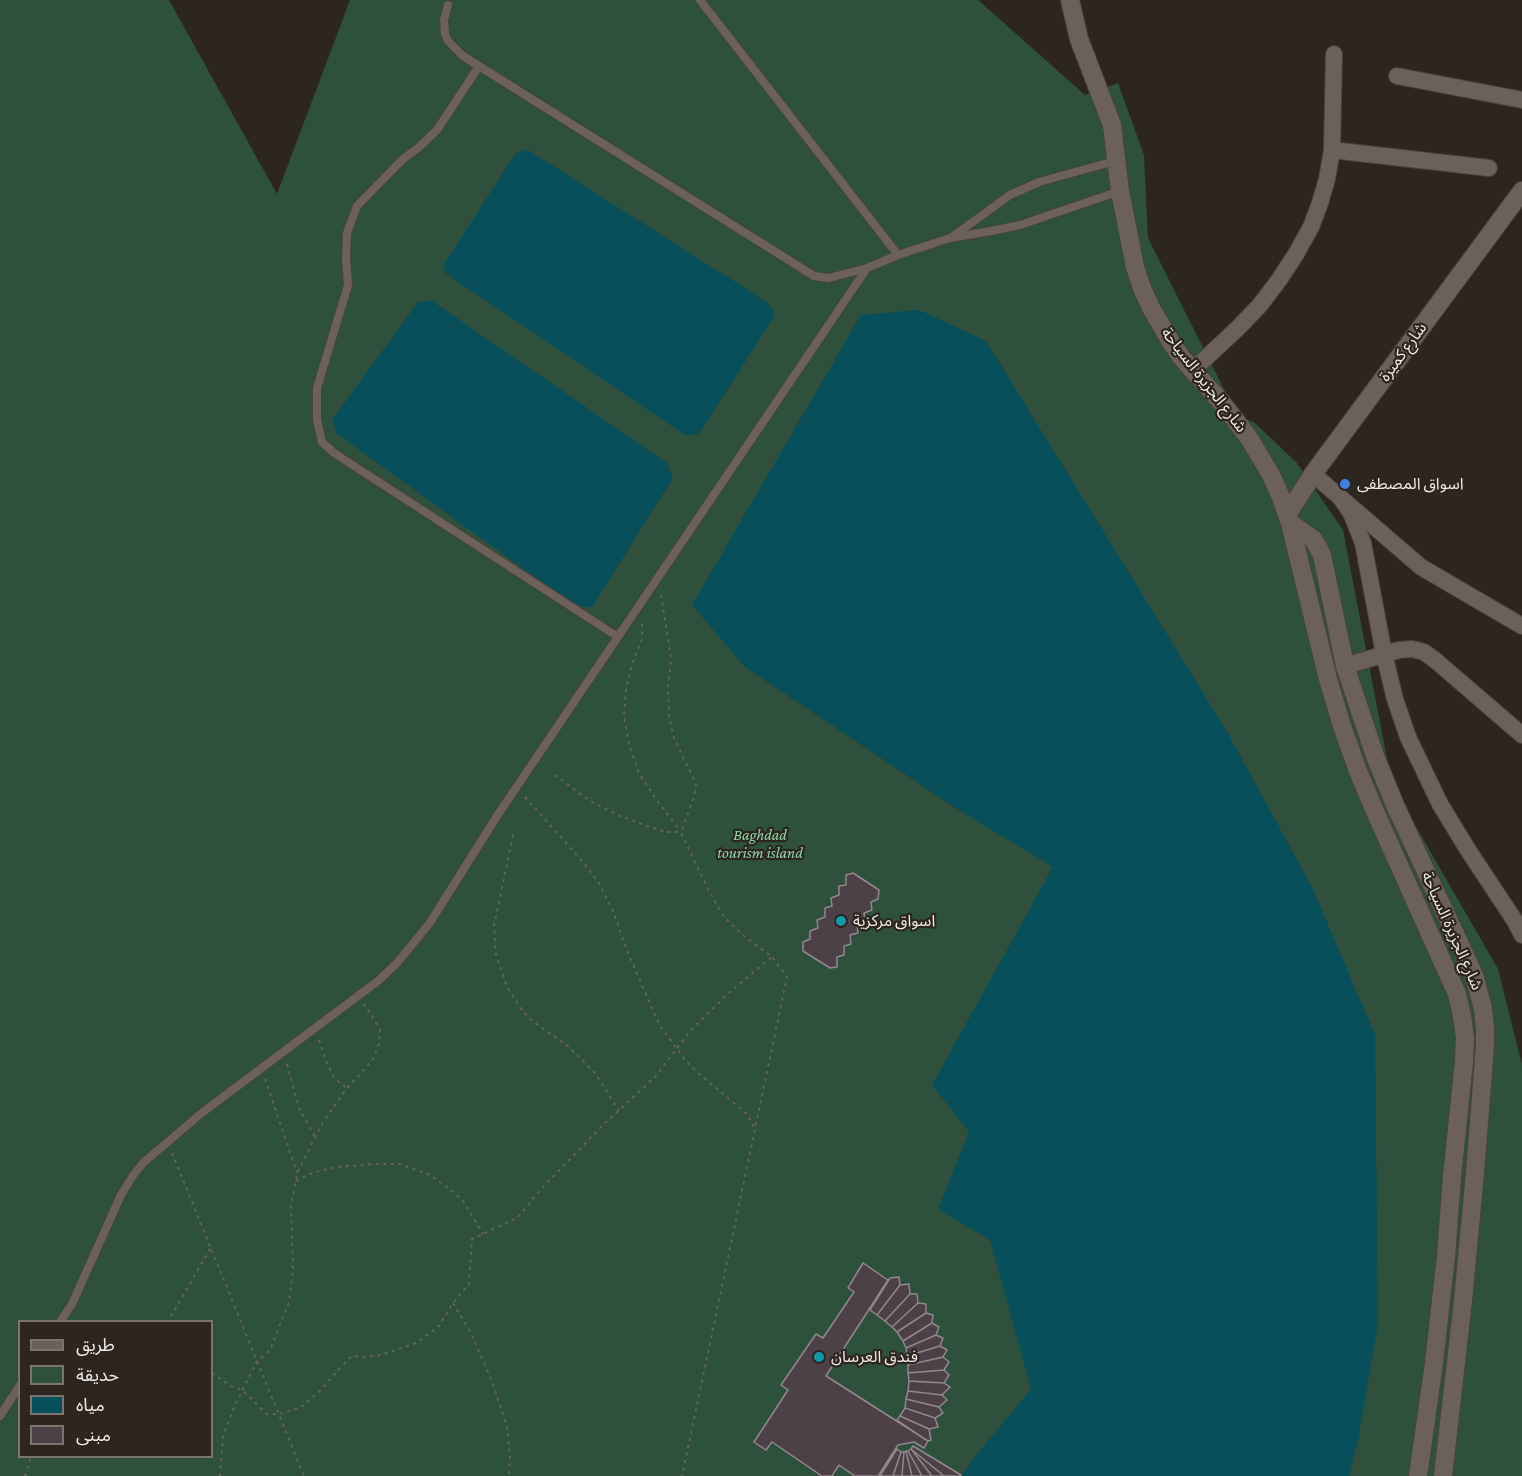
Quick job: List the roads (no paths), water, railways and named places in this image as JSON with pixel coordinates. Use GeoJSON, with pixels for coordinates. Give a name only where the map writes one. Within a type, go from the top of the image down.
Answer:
{"type":"FeatureCollection","features":[{"type":"Feature","properties":{"kind":"main road","name":"شارع الجزيرة السياحة"},"geometry":{"type":"LineString","coordinates":[[1070,0],[1079,39],[1112,125],[1120,191],[1135,267],[1142,288],[1161,327],[1176,350],[1249,438],[1271,475],[1288,519],[1328,679],[1358,771],[1457,994],[1465,1038],[1464,1061],[1446,1256],[1419,1476]]}},
{"type":"Feature","properties":{"kind":"main road","name":"شارع كميرة"},"geometry":{"type":"LineString","coordinates":[[1288,519],[1313,474],[1522,191]]}},
{"type":"Feature","properties":{"kind":"main road","name":"شارع الجزيرة السياحة"},"geometry":{"type":"LineString","coordinates":[[1288,519],[1313,539],[1322,555],[1345,666],[1375,756],[1394,803],[1469,964],[1478,986],[1483,1009],[1485,1046],[1475,1173],[1461,1324],[1443,1476]]}},
{"type":"Feature","properties":{"kind":"street"},"geometry":{"type":"LineString","coordinates":[[1192,370],[1260,305],[1296,254],[1311,226],[1327,179],[1332,150],[1334,54]]}},
{"type":"Feature","properties":{"kind":"street"},"geometry":{"type":"LineString","coordinates":[[1396,76],[1522,100]]}},
{"type":"Feature","properties":{"kind":"street"},"geometry":{"type":"LineString","coordinates":[[1332,150],[1489,168]]}},
{"type":"Feature","properties":{"kind":"street"},"geometry":{"type":"LineString","coordinates":[[1313,474],[1421,567],[1522,626]]}},
{"type":"Feature","properties":{"kind":"street"},"geometry":{"type":"LineString","coordinates":[[1342,500],[1351,513],[1362,543],[1384,654],[1401,718],[1428,780],[1453,827],[1522,935]]}},
{"type":"Feature","properties":{"kind":"street"},"geometry":{"type":"LineString","coordinates":[[1345,666],[1399,650],[1418,650],[1430,656],[1522,735]]}},
{"type":"Feature","properties":{"kind":"lane"},"geometry":{"type":"LineString","coordinates":[[700,0],[898,255]]}},
{"type":"Feature","properties":{"kind":"lane"},"geometry":{"type":"LineString","coordinates":[[448,5],[444,20],[445,34],[448,41],[463,56],[814,276],[828,278],[867,268],[950,238],[1020,225],[1120,191]]}},
{"type":"Feature","properties":{"kind":"lane"},"geometry":{"type":"LineString","coordinates":[[479,66],[437,130],[357,206],[347,233],[345,258],[348,285],[317,388],[316,420],[322,442],[334,453],[618,638]]}},
{"type":"Feature","properties":{"kind":"lane"},"geometry":{"type":"LineString","coordinates":[[950,238],[1010,195],[1039,182],[1115,161]]}},
{"type":"Feature","properties":{"kind":"lane"},"geometry":{"type":"LineString","coordinates":[[61,1320],[72,1304],[121,1195],[144,1162],[203,1112],[378,981],[397,963],[429,924],[516,789],[867,268]]}},
{"type":"Feature","properties":{"kind":"lane"},"geometry":{"type":"LineString","coordinates":[[0,1416],[18,1388]]}},
{"type":"Feature","properties":{"kind":"water"},"geometry":{"type":"Polygon","coordinates":[[[528,150],[768,303],[775,315],[699,434],[685,435],[445,273],[444,264],[516,153],[528,150]]]}},
{"type":"Feature","properties":{"kind":"water"},"geometry":{"type":"Polygon","coordinates":[[[432,301],[667,463],[673,478],[592,607],[576,607],[336,433],[332,420],[418,302],[432,301]]]}},
{"type":"Feature","properties":{"kind":"water"},"geometry":{"type":"Polygon","coordinates":[[[919,310],[986,341],[1226,730],[1312,887],[1375,1035],[1378,1323],[1358,1441],[1349,1476],[962,1476],[1031,1389],[990,1240],[938,1209],[969,1132],[932,1085],[1053,867],[957,809],[745,667],[692,605],[861,315],[919,310]]]}},
{"type":"Feature","properties":{"kind":"place","name":"اسواق المصطفى"},"geometry":{"type":"Point","coordinates":[1345,484]}},
{"type":"Feature","properties":{"kind":"place","name":"اسواق مركزية"},"geometry":{"type":"Point","coordinates":[841,921]}},
{"type":"Feature","properties":{"kind":"place","name":"فندق العرسان"},"geometry":{"type":"Point","coordinates":[819,1357]}},
{"type":"Feature","properties":{"kind":"park label","name":"Baghdad tourism island"},"geometry":{"type":"Point","coordinates":[760,844]}}]}
